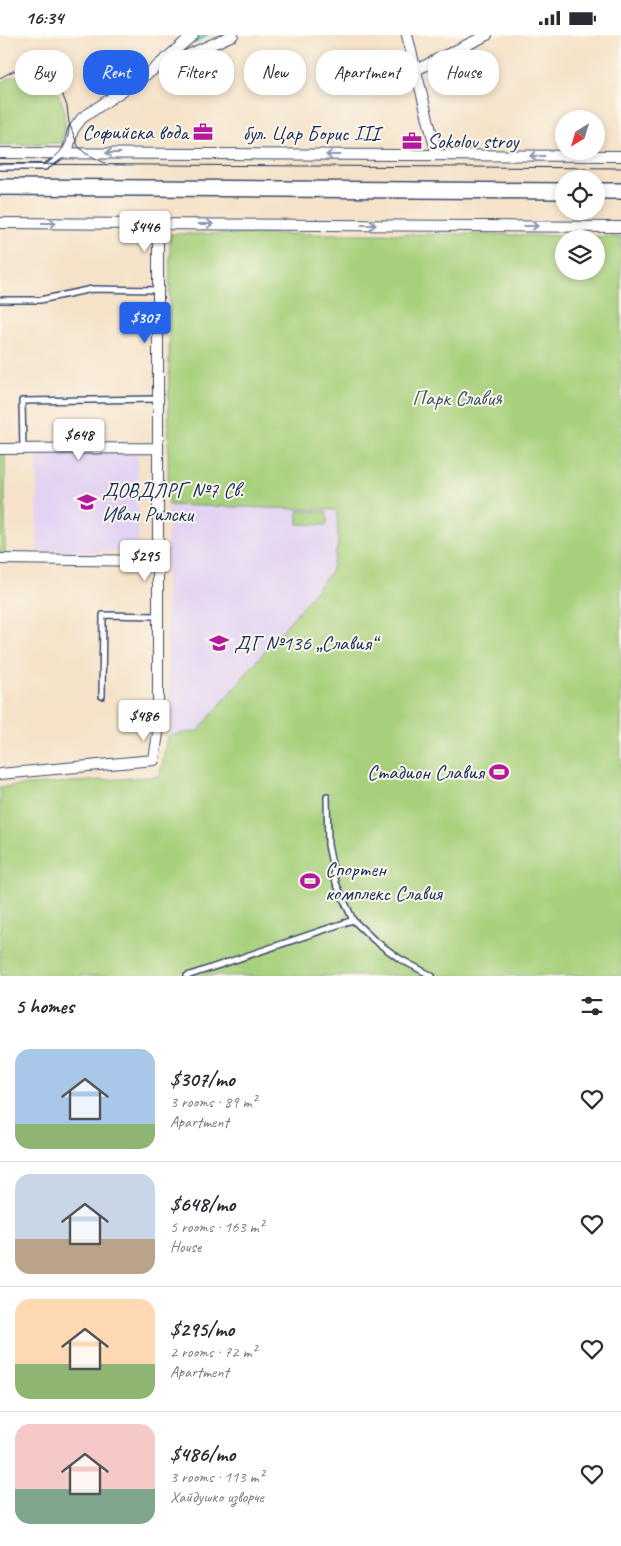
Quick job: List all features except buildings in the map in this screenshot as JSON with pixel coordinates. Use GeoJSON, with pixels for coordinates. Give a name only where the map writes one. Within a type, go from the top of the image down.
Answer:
{"type":"FeatureCollection","features":[{"type":"Feature","properties":{"kind":"main road"},"geometry":{"type":"LineString","coordinates":[[0,187],[555,191]]}},
{"type":"Feature","properties":{"kind":"main road"},"geometry":{"type":"LineString","coordinates":[[605,191],[621,191]]}},
{"type":"Feature","properties":{"kind":"street"},"geometry":{"type":"LineString","coordinates":[[67,153],[73,129],[82,118],[153,70],[193,35]]}},
{"type":"Feature","properties":{"kind":"street"},"geometry":{"type":"LineString","coordinates":[[153,70],[233,35]]}},
{"type":"Feature","properties":{"kind":"street"},"geometry":{"type":"LineString","coordinates":[[408,35],[411,50]]}},
{"type":"Feature","properties":{"kind":"street"},"geometry":{"type":"LineString","coordinates":[[418,69],[487,35]]}},
{"type":"Feature","properties":{"kind":"street"},"geometry":{"type":"LineString","coordinates":[[418,78],[436,155]]}},
{"type":"Feature","properties":{"kind":"street","name":"бул. Цар Борис III"},"geometry":{"type":"LineString","coordinates":[[0,153],[621,156]]}},
{"type":"Feature","properties":{"kind":"street"},"geometry":{"type":"LineString","coordinates":[[0,223],[621,227]]}},
{"type":"Feature","properties":{"kind":"street"},"geometry":{"type":"LineString","coordinates":[[0,774],[154,760],[158,733],[158,224]]}},
{"type":"Feature","properties":{"kind":"street"},"geometry":{"type":"LineString","coordinates":[[0,449],[158,448]]}},
{"type":"Feature","properties":{"kind":"street"},"geometry":{"type":"LineString","coordinates":[[0,559],[158,561]]}},
{"type":"Feature","properties":{"kind":"lane"},"geometry":{"type":"LineString","coordinates":[[0,167],[46,167],[67,153]]}},
{"type":"Feature","properties":{"kind":"lane"},"geometry":{"type":"LineString","coordinates":[[0,300],[40,300],[92,289],[158,290]]}},
{"type":"Feature","properties":{"kind":"lane"},"geometry":{"type":"LineString","coordinates":[[23,449],[22,401],[158,399]]}},
{"type":"Feature","properties":{"kind":"lane"},"geometry":{"type":"LineString","coordinates":[[102,696],[103,615],[158,616]]}},
{"type":"Feature","properties":{"kind":"lane"},"geometry":{"type":"LineString","coordinates":[[327,797],[328,845],[336,883],[353,920],[374,940],[400,959],[432,976]]}},
{"type":"Feature","properties":{"kind":"lane"},"geometry":{"type":"LineString","coordinates":[[187,976],[353,920]]}},
{"type":"Feature","properties":{"kind":"shaded area","name":"ДОВДЛРГ №7 Св. Иван Рилски"},"geometry":{"type":"Polygon","coordinates":[[[37,452],[137,453],[139,551],[37,552],[37,452]]]}},
{"type":"Feature","properties":{"kind":"shaded area","name":"ДГ №136 „Славия“"},"geometry":{"type":"Polygon","coordinates":[[[168,505],[337,510],[338,544],[331,572],[198,731],[170,736],[166,600],[168,505]]]}},
{"type":"Feature","properties":{"kind":"green space"},"geometry":{"type":"Polygon","coordinates":[[[15,76],[15,95],[58,95],[65,115],[61,143],[0,145],[0,83],[15,76]]]}},
{"type":"Feature","properties":{"kind":"green space","name":"Парк Славия"},"geometry":{"type":"Polygon","coordinates":[[[170,234],[555,236],[555,280],[605,280],[605,237],[621,237],[621,976],[0,976],[0,787],[160,776],[167,736],[198,731],[331,572],[338,544],[337,510],[168,505],[170,234]]]}},
{"type":"Feature","properties":{"kind":"green space"},"geometry":{"type":"Polygon","coordinates":[[[0,452],[5,452],[5,554],[0,554],[0,452]]]}},
{"type":"Feature","properties":{"kind":"green space"},"geometry":{"type":"Polygon","coordinates":[[[298,511],[327,512],[327,525],[298,524],[298,511]]]}},
{"type":"Feature","properties":{"kind":"waterway"},"geometry":{"type":"LineString","coordinates":[[194,42],[206,35]]}},
{"type":"Feature","properties":{"kind":"tram line"},"geometry":{"type":"LineString","coordinates":[[0,78],[13,71],[23,69],[38,72],[53,79],[61,91],[67,106],[69,123],[78,146],[85,153],[105,163]]}},
{"type":"Feature","properties":{"kind":"tram line"},"geometry":{"type":"LineString","coordinates":[[46,164],[56,157],[63,148],[69,133],[69,126]]}},
{"type":"Feature","properties":{"kind":"tram line"},"geometry":{"type":"LineString","coordinates":[[0,164],[621,168]]}},
{"type":"Feature","properties":{"kind":"place","name":"Софийска вода"},"geometry":{"type":"Point","coordinates":[203,132]}},
{"type":"Feature","properties":{"kind":"place","name":"Sokolov stroy"},"geometry":{"type":"Point","coordinates":[412,141]}},
{"type":"Feature","properties":{"kind":"place","name":"ДОВДЛРГ №7 Св. Иван Рилски"},"geometry":{"type":"Point","coordinates":[87,502]}},
{"type":"Feature","properties":{"kind":"place","name":"ДГ №136 „Славия“"},"geometry":{"type":"Point","coordinates":[219,643]}},
{"type":"Feature","properties":{"kind":"place","name":"Стадион Славия"},"geometry":{"type":"Point","coordinates":[499,772]}},
{"type":"Feature","properties":{"kind":"place","name":"Спортен комплекс Славия"},"geometry":{"type":"Point","coordinates":[310,881]}}]}
